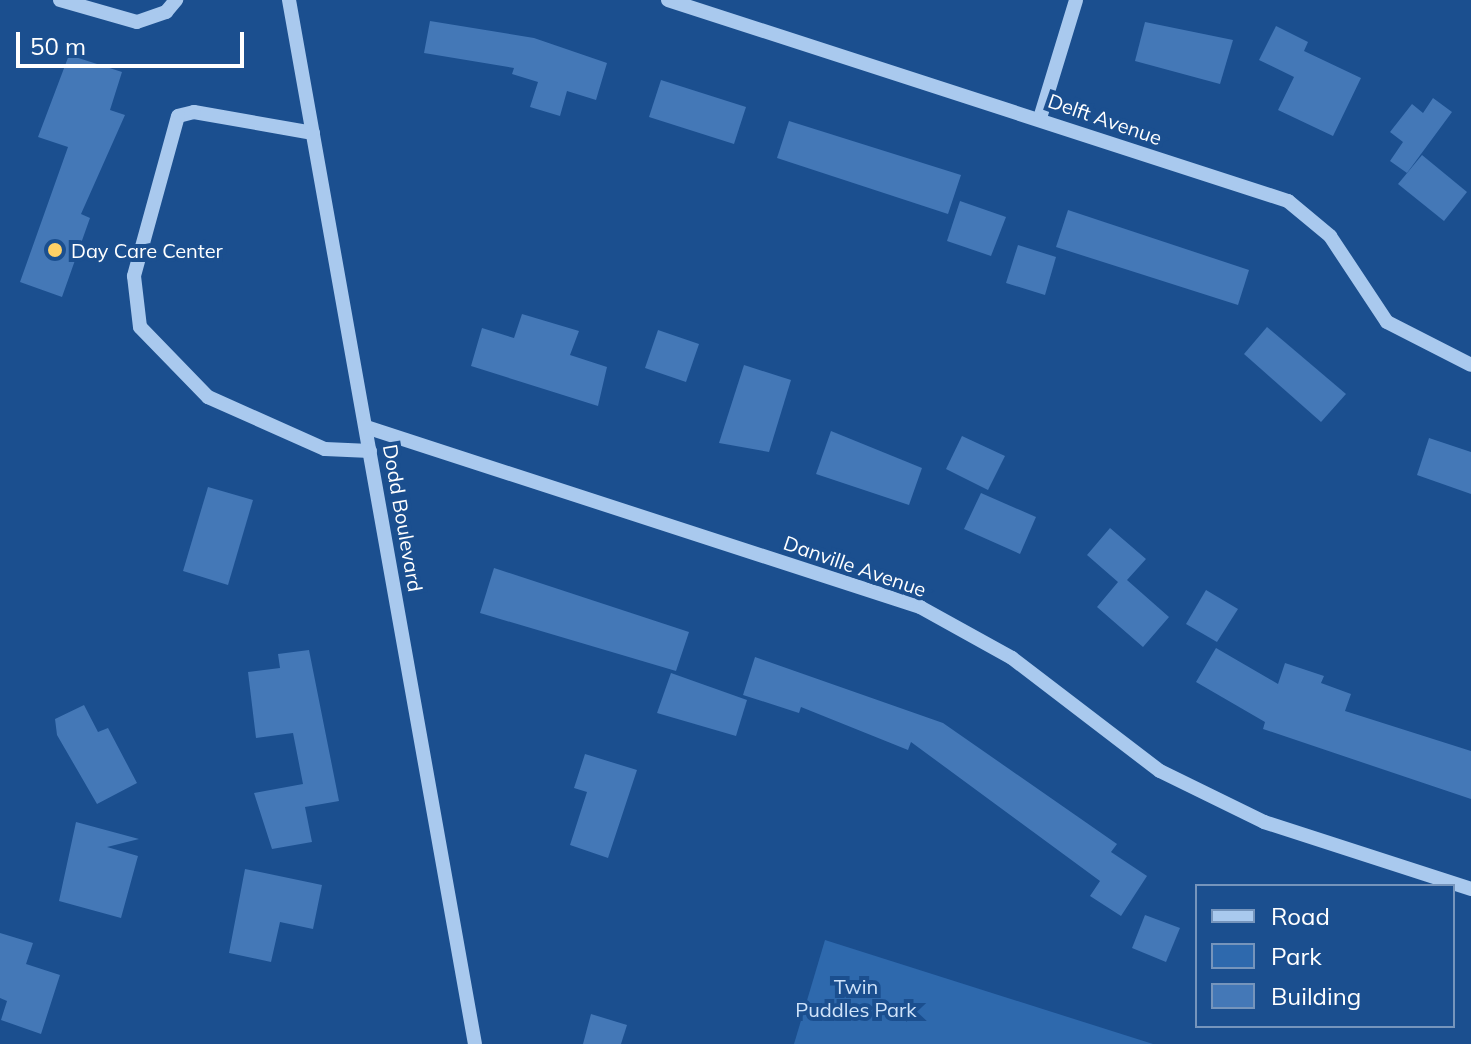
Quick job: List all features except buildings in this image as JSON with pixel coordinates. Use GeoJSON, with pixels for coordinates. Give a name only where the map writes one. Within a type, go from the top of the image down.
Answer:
{"type":"FeatureCollection","features":[{"type":"Feature","properties":{"kind":"street"},"geometry":{"type":"LineString","coordinates":[[60,0],[137,22],[166,12],[176,0]]}},
{"type":"Feature","properties":{"kind":"street","name":"Dodd Boulevard"},"geometry":{"type":"LineString","coordinates":[[289,0],[475,1044]]}},
{"type":"Feature","properties":{"kind":"street","name":"Delft Avenue"},"geometry":{"type":"LineString","coordinates":[[668,0],[1040,118],[1288,201],[1330,236],[1387,322],[1471,365]]}},
{"type":"Feature","properties":{"kind":"street"},"geometry":{"type":"LineString","coordinates":[[1040,118],[1076,0]]}},
{"type":"Feature","properties":{"kind":"street"},"geometry":{"type":"LineString","coordinates":[[313,133],[194,112],[178,116],[134,276],[140,327],[175,371],[221,404],[325,449],[370,451]]}},
{"type":"Feature","properties":{"kind":"street","name":"Danville Avenue"},"geometry":{"type":"LineString","coordinates":[[366,427],[920,607],[1012,658],[1160,771],[1264,822],[1471,889]]}},
{"type":"Feature","properties":{"kind":"green space","name":"Twin Puddles Park"},"geometry":{"type":"Polygon","coordinates":[[[825,940],[1153,1044],[794,1044],[825,940]]]}},
{"type":"Feature","properties":{"kind":"place","name":"Day Care Center"},"geometry":{"type":"Point","coordinates":[55,250]}}]}
